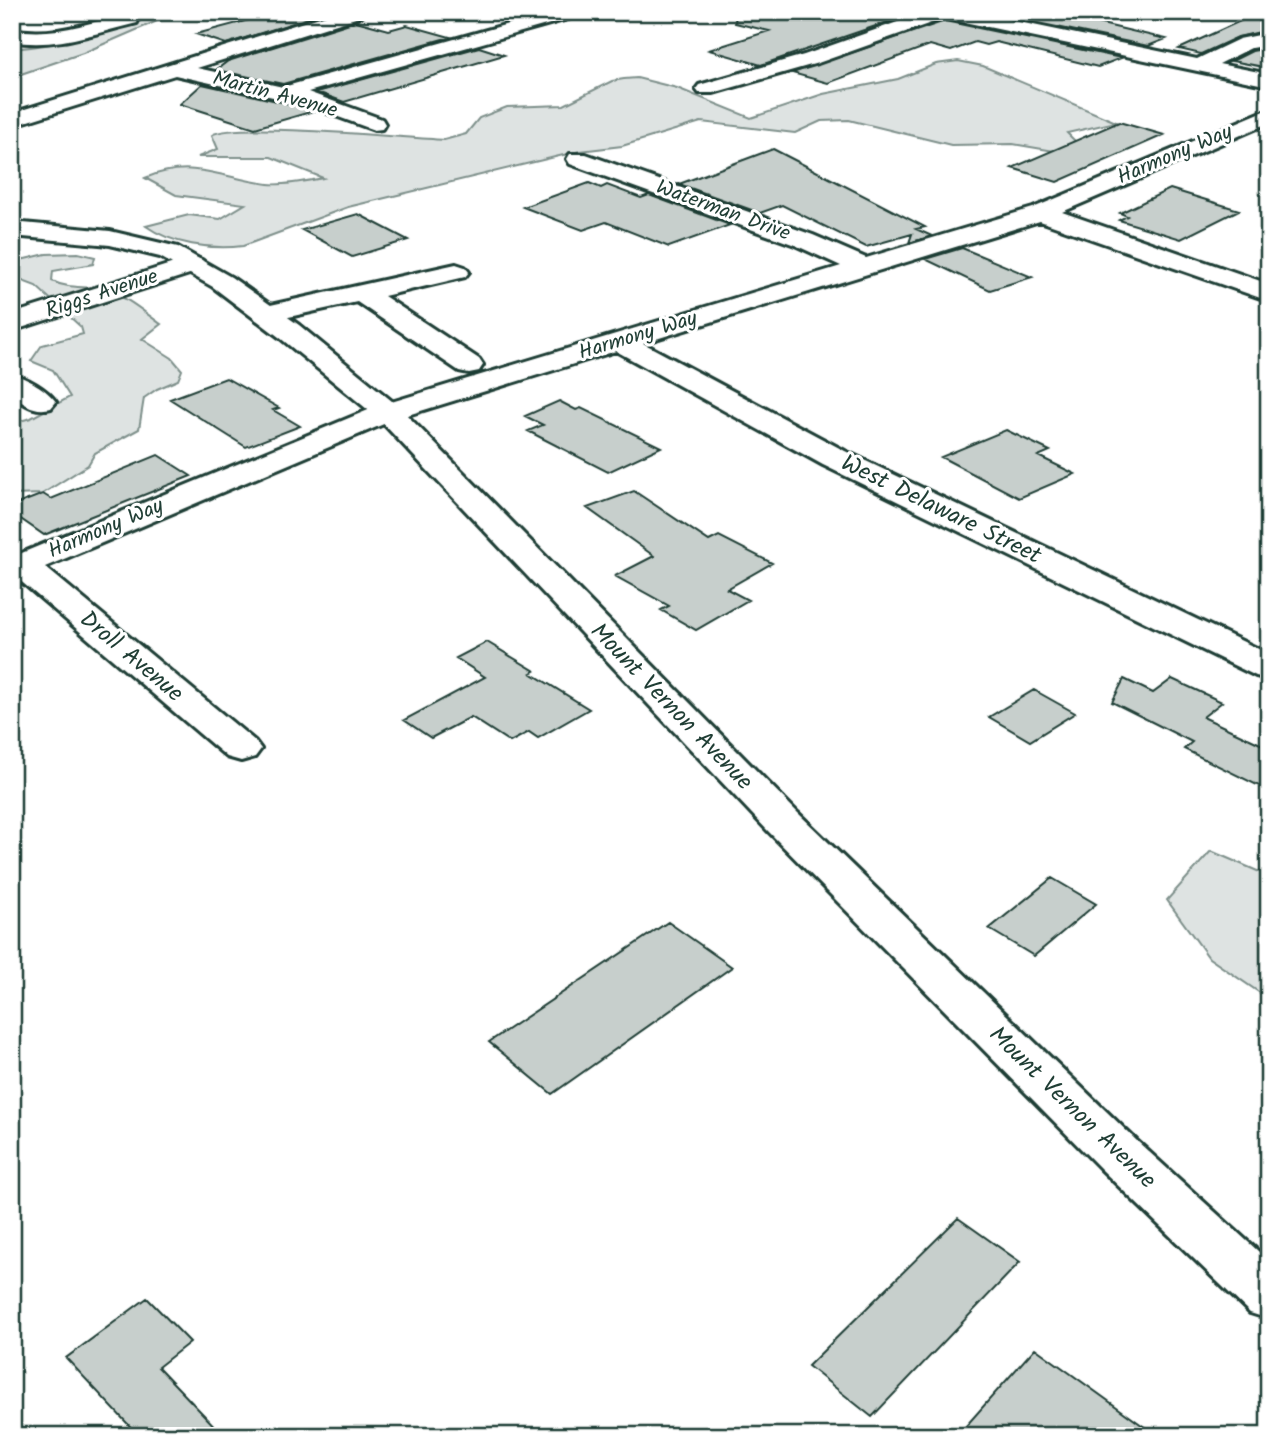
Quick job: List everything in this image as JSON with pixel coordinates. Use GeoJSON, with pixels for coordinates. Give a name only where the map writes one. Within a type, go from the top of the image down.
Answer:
{"type":"FeatureCollection","features":[{"type":"Feature","properties":{"kind":"street"},"geometry":{"type":"LineString","coordinates":[[12,120],[356,12]]}},
{"type":"Feature","properties":{"kind":"street"},"geometry":{"type":"LineString","coordinates":[[283,93],[572,12]]}},
{"type":"Feature","properties":{"kind":"street"},"geometry":{"type":"LineString","coordinates":[[706,89],[811,59],[944,12],[1269,80]]}},
{"type":"Feature","properties":{"kind":"street"},"geometry":{"type":"LineString","coordinates":[[12,35],[24,39],[44,38],[131,15]]}},
{"type":"Feature","properties":{"kind":"street"},"geometry":{"type":"LineString","coordinates":[[1200,65],[1246,43],[1266,40]]}},
{"type":"Feature","properties":{"kind":"street","name":"Martin Avenue"},"geometry":{"type":"LineString","coordinates":[[174,69],[306,98],[374,124]]}},
{"type":"Feature","properties":{"kind":"street","name":"Harmony Way"},"geometry":{"type":"LineString","coordinates":[[17,567],[388,412],[1041,213],[1269,115]]}},
{"type":"Feature","properties":{"kind":"street","name":"Waterman Drive"},"geometry":{"type":"LineString","coordinates":[[578,159],[804,240],[866,268]]}},
{"type":"Feature","properties":{"kind":"street"},"geometry":{"type":"LineString","coordinates":[[1041,213],[1269,293]]}},
{"type":"Feature","properties":{"kind":"street","name":"Mount Vernon Avenue"},"geometry":{"type":"LineString","coordinates":[[12,229],[132,243],[169,252],[222,282],[266,314],[388,412],[783,822],[1119,1155],[1269,1296]]}},
{"type":"Feature","properties":{"kind":"street","name":"Riggs Avenue"},"geometry":{"type":"LineString","coordinates":[[12,323],[193,265]]}},
{"type":"Feature","properties":{"kind":"street"},"geometry":{"type":"LineString","coordinates":[[266,314],[456,272]]}},
{"type":"Feature","properties":{"kind":"street"},"geometry":{"type":"LineString","coordinates":[[362,293],[469,365]]}},
{"type":"Feature","properties":{"kind":"street","name":"West Delaware Street"},"geometry":{"type":"LineString","coordinates":[[618,341],[834,458],[1269,668]]}},
{"type":"Feature","properties":{"kind":"street"},"geometry":{"type":"LineString","coordinates":[[12,383],[41,402],[12,415]]}},
{"type":"Feature","properties":{"kind":"street","name":"Droll Avenue"},"geometry":{"type":"LineString","coordinates":[[17,567],[242,749]]}},
{"type":"Feature","properties":{"kind":"shaded area"},"geometry":{"type":"Polygon","coordinates":[[[154,12],[178,12],[83,53],[12,77],[12,49],[84,36],[154,12]]]}},
{"type":"Feature","properties":{"kind":"shaded area"},"geometry":{"type":"Polygon","coordinates":[[[958,61],[983,66],[1116,122],[1067,133],[1078,144],[1054,151],[1013,144],[951,145],[849,120],[821,121],[795,133],[701,122],[622,146],[580,151],[348,207],[243,246],[192,244],[167,237],[146,226],[189,215],[220,219],[245,204],[176,195],[145,178],[162,172],[206,171],[274,184],[323,178],[271,157],[198,157],[218,149],[212,135],[226,131],[284,130],[444,140],[466,134],[479,118],[507,107],[564,105],[612,81],[637,78],[677,88],[751,118],[823,94],[898,79],[936,64],[958,61]]]}},
{"type":"Feature","properties":{"kind":"shaded area"},"geometry":{"type":"Polygon","coordinates":[[[78,253],[95,257],[93,264],[53,271],[52,281],[66,286],[107,291],[135,305],[161,324],[142,339],[172,358],[182,370],[178,380],[144,398],[139,429],[95,453],[88,465],[42,494],[12,495],[12,423],[31,418],[70,397],[53,370],[31,361],[42,345],[83,334],[81,327],[36,286],[12,277],[12,262],[46,254],[78,253]]]}},
{"type":"Feature","properties":{"kind":"shaded area"},"geometry":{"type":"Polygon","coordinates":[[[1211,851],[1269,876],[1269,999],[1209,958],[1167,900],[1211,851]]]}},
{"type":"Feature","properties":{"kind":"building"},"geometry":{"type":"Polygon","coordinates":[[[279,12],[297,12],[312,17],[226,44],[196,34],[279,12]]]}},
{"type":"Feature","properties":{"kind":"building"},"geometry":{"type":"Polygon","coordinates":[[[736,12],[917,12],[761,65],[709,50],[769,31],[735,23],[736,12]]]}},
{"type":"Feature","properties":{"kind":"building"},"geometry":{"type":"Polygon","coordinates":[[[985,12],[1050,12],[1166,39],[1148,46],[985,12]]]}},
{"type":"Feature","properties":{"kind":"building"},"geometry":{"type":"Polygon","coordinates":[[[1260,12],[1269,12],[1269,30],[1238,37],[1201,54],[1179,49],[1260,12]]]}},
{"type":"Feature","properties":{"kind":"building"},"geometry":{"type":"Polygon","coordinates":[[[356,21],[389,30],[407,25],[450,37],[283,84],[216,70],[228,61],[356,21]]]}},
{"type":"Feature","properties":{"kind":"building"},"geometry":{"type":"Polygon","coordinates":[[[945,21],[1121,58],[1098,67],[996,42],[986,45],[975,42],[951,51],[930,45],[828,83],[792,73],[945,21]]]}},
{"type":"Feature","properties":{"kind":"building"},"geometry":{"type":"Polygon","coordinates":[[[479,47],[504,55],[344,102],[317,92],[479,47]]]}},
{"type":"Feature","properties":{"kind":"building"},"geometry":{"type":"Polygon","coordinates":[[[1269,48],[1269,68],[1232,61],[1252,51],[1269,48]]]}},
{"type":"Feature","properties":{"kind":"building"},"geometry":{"type":"Polygon","coordinates":[[[202,84],[314,111],[255,128],[180,104],[202,84]]]}},
{"type":"Feature","properties":{"kind":"building"},"geometry":{"type":"Polygon","coordinates":[[[1119,122],[1164,135],[1057,182],[1012,168],[1119,122]]]}},
{"type":"Feature","properties":{"kind":"building"},"geometry":{"type":"Polygon","coordinates":[[[773,149],[925,227],[916,229],[932,236],[909,243],[912,234],[866,247],[782,205],[760,213],[679,184],[773,149]]]}},
{"type":"Feature","properties":{"kind":"building"},"geometry":{"type":"Polygon","coordinates":[[[589,183],[601,188],[607,185],[641,198],[649,195],[730,225],[669,247],[606,222],[583,230],[523,207],[589,183]]]}},
{"type":"Feature","properties":{"kind":"building"},"geometry":{"type":"Polygon","coordinates":[[[1170,189],[1239,210],[1181,239],[1119,220],[1127,216],[1120,213],[1170,189]]]}},
{"type":"Feature","properties":{"kind":"building"},"geometry":{"type":"Polygon","coordinates":[[[358,214],[408,240],[352,257],[302,230],[358,214]]]}},
{"type":"Feature","properties":{"kind":"building"},"geometry":{"type":"Polygon","coordinates":[[[962,248],[1032,277],[990,290],[925,259],[962,248]]]}},
{"type":"Feature","properties":{"kind":"building"},"geometry":{"type":"Polygon","coordinates":[[[226,378],[279,408],[273,410],[300,426],[246,447],[170,399],[226,378]]]}},
{"type":"Feature","properties":{"kind":"building"},"geometry":{"type":"Polygon","coordinates":[[[559,401],[576,410],[581,408],[661,447],[608,472],[528,431],[543,425],[525,416],[559,401]]]}},
{"type":"Feature","properties":{"kind":"building"},"geometry":{"type":"Polygon","coordinates":[[[1006,430],[1050,451],[1038,456],[1075,474],[1019,498],[941,457],[1006,430]]]}},
{"type":"Feature","properties":{"kind":"building"},"geometry":{"type":"Polygon","coordinates":[[[158,455],[191,476],[44,535],[12,513],[12,506],[43,494],[51,499],[158,455]]]}},
{"type":"Feature","properties":{"kind":"building"},"geometry":{"type":"Polygon","coordinates":[[[634,491],[709,541],[719,536],[772,563],[727,589],[748,600],[696,630],[661,610],[669,606],[615,576],[654,556],[587,508],[634,491]]]}},
{"type":"Feature","properties":{"kind":"building"},"geometry":{"type":"Polygon","coordinates":[[[487,642],[535,671],[531,673],[589,709],[538,738],[529,732],[510,742],[471,717],[431,738],[404,720],[485,677],[456,658],[487,642]]]}},
{"type":"Feature","properties":{"kind":"building"},"geometry":{"type":"Polygon","coordinates":[[[1124,679],[1153,693],[1172,679],[1222,702],[1203,717],[1269,748],[1269,791],[1184,749],[1192,742],[1112,702],[1124,679]]]}},
{"type":"Feature","properties":{"kind":"building"},"geometry":{"type":"Polygon","coordinates":[[[1034,690],[1075,713],[1030,741],[989,717],[1034,690]]]}},
{"type":"Feature","properties":{"kind":"building"},"geometry":{"type":"Polygon","coordinates":[[[1052,878],[1096,904],[1034,956],[989,929],[1052,878]]]}},
{"type":"Feature","properties":{"kind":"building"},"geometry":{"type":"Polygon","coordinates":[[[668,922],[732,967],[552,1094],[489,1042],[668,922]]]}},
{"type":"Feature","properties":{"kind":"building"},"geometry":{"type":"Polygon","coordinates":[[[958,1218],[1020,1262],[872,1417],[808,1366],[958,1218]]]}},
{"type":"Feature","properties":{"kind":"building"},"geometry":{"type":"Polygon","coordinates":[[[147,1298],[190,1342],[158,1367],[224,1436],[139,1436],[66,1358],[147,1298]]]}},
{"type":"Feature","properties":{"kind":"building"},"geometry":{"type":"Polygon","coordinates":[[[1035,1348],[1157,1436],[957,1436],[1035,1348]]]}}]}
